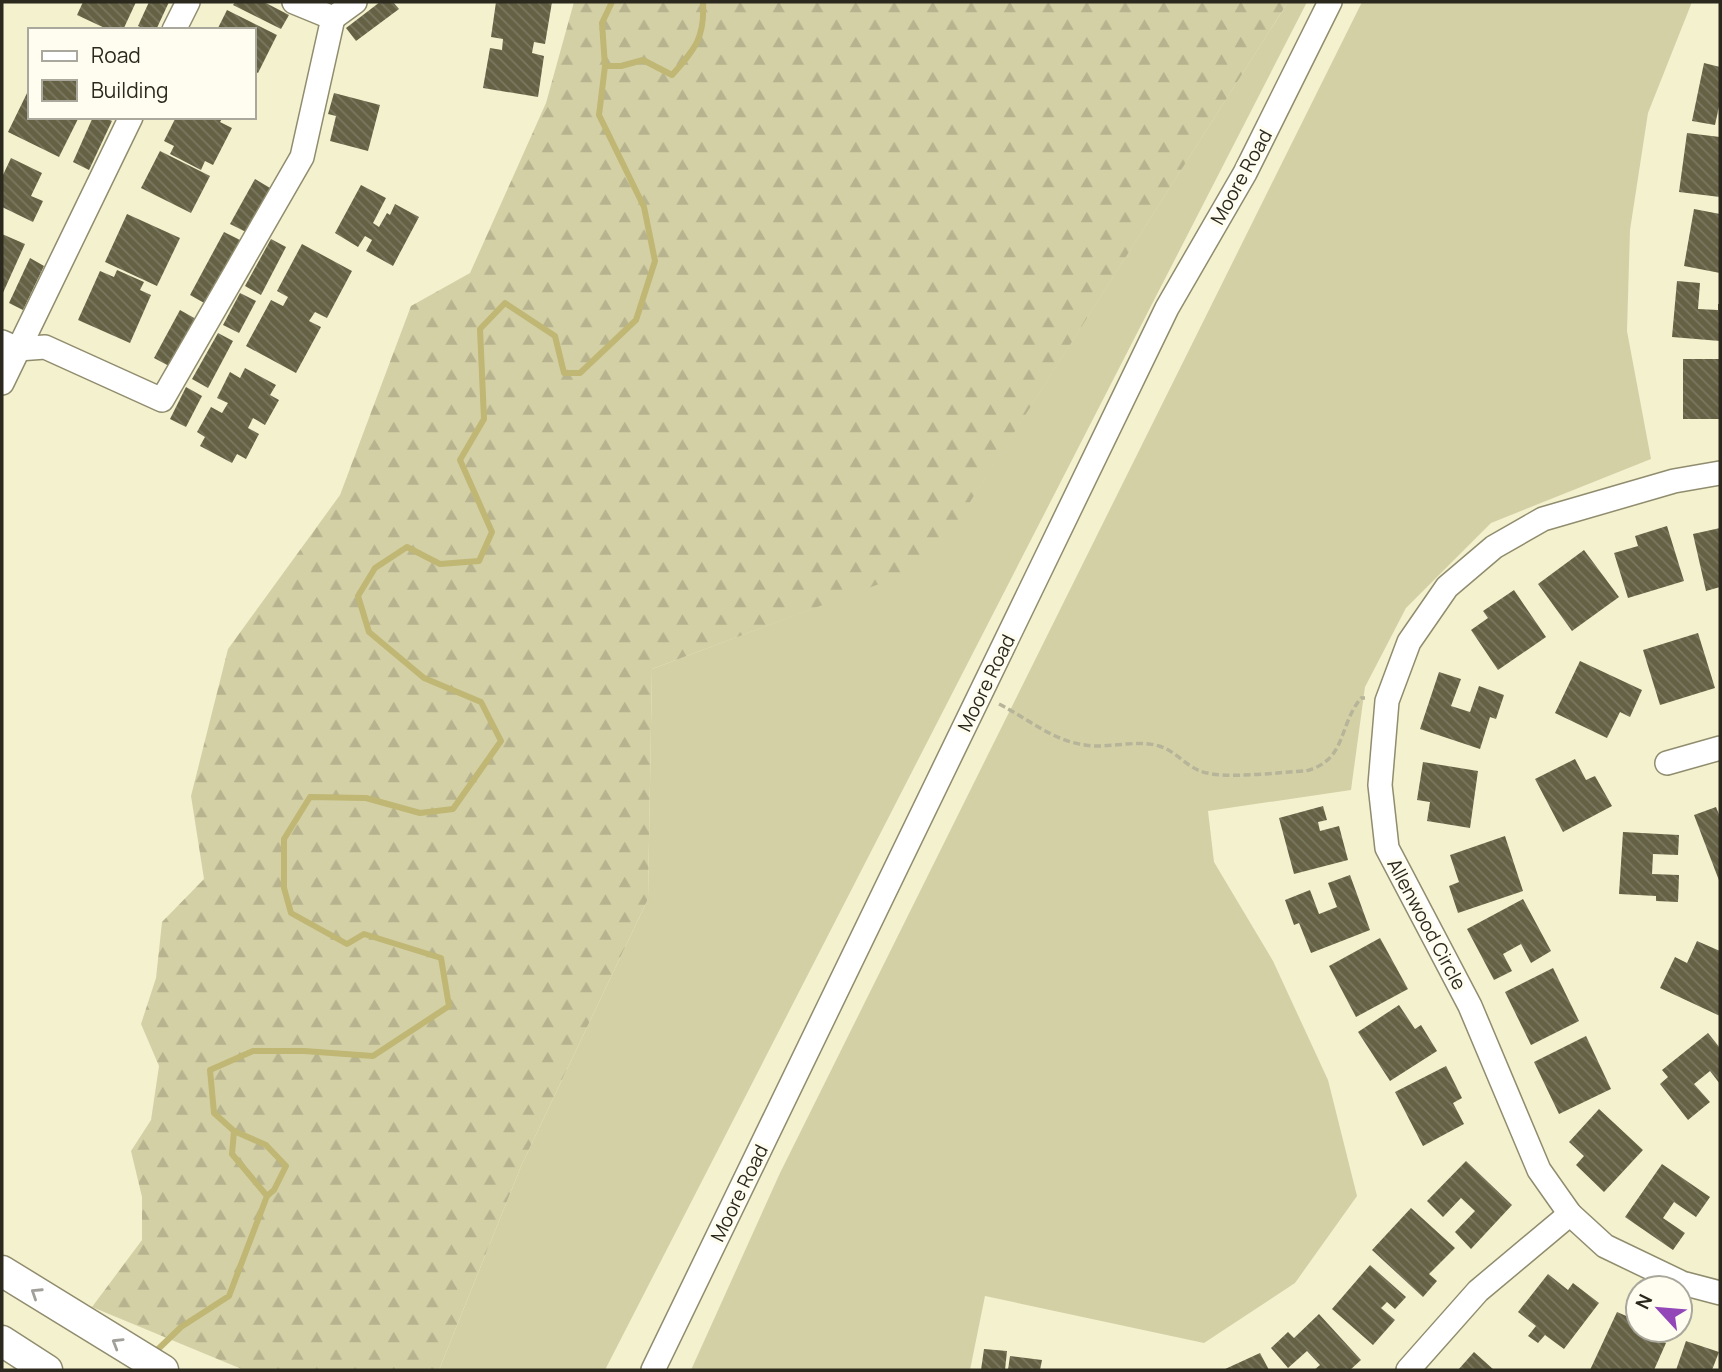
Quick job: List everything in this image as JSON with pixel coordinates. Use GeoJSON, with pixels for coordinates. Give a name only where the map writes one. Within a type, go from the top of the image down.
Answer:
{"type":"FeatureCollection","features":[{"type":"Feature","properties":{"kind":"main road"},"geometry":{"type":"LineString","coordinates":[[2,1271],[163,1370]]}},
{"type":"Feature","properties":{"kind":"main road"},"geometry":{"type":"LineString","coordinates":[[2,1341],[42,1367]]}},
{"type":"Feature","properties":{"kind":"street"},"geometry":{"type":"LineString","coordinates":[[175,28],[188,2]]}},
{"type":"Feature","properties":{"kind":"street"},"geometry":{"type":"LineString","coordinates":[[294,2],[332,18]]}},
{"type":"Feature","properties":{"kind":"street"},"geometry":{"type":"LineString","coordinates":[[10,345],[45,347],[162,400],[302,157],[332,18],[355,2]]}},
{"type":"Feature","properties":{"kind":"street","name":"Moore Road"},"geometry":{"type":"LineString","coordinates":[[653,1370],[1167,308],[1245,173],[1330,2]]}},
{"type":"Feature","properties":{"kind":"street"},"geometry":{"type":"LineString","coordinates":[[2,383],[10,345],[130,119]]}},
{"type":"Feature","properties":{"kind":"street","name":"Allenwood Circle"},"geometry":{"type":"LineString","coordinates":[[1720,473],[1674,481],[1543,519],[1494,547],[1447,587],[1409,642],[1387,701],[1380,785],[1387,848],[1470,1006],[1539,1170],[1570,1214],[1605,1246],[1682,1283],[1720,1293]]}},
{"type":"Feature","properties":{"kind":"street"},"geometry":{"type":"LineString","coordinates":[[1667,763],[1720,748]]}},
{"type":"Feature","properties":{"kind":"street"},"geometry":{"type":"LineString","coordinates":[[1408,1370],[1478,1291],[1570,1214]]}},
{"type":"Feature","properties":{"kind":"path"},"geometry":{"type":"LineString","coordinates":[[980,695],[1065,740],[1105,747],[1148,744],[1161,746],[1190,766],[1215,774],[1306,771],[1320,768],[1337,749],[1352,710],[1361,698],[1371,697],[1387,701]]}},
{"type":"Feature","properties":{"kind":"green space"},"geometry":{"type":"Polygon","coordinates":[[[574,2],[1288,2],[930,565],[652,669],[648,899],[522,1164],[439,1370],[244,1370],[92,1307],[142,1240],[142,1197],[131,1151],[151,1120],[159,1066],[141,1024],[156,978],[162,922],[204,879],[191,796],[228,649],[340,495],[411,306],[470,273],[546,103],[574,2]]]}},
{"type":"Feature","properties":{"kind":"green space"},"geometry":{"type":"Polygon","coordinates":[[[1288,2],[1307,2],[605,1370],[439,1370],[522,1164],[648,899],[652,669],[930,564],[1288,2]]]}},
{"type":"Feature","properties":{"kind":"green space"},"geometry":{"type":"Polygon","coordinates":[[[1362,2],[1692,2],[1648,113],[1630,230],[1627,331],[1651,459],[1491,523],[1406,608],[1365,687],[1351,790],[1208,811],[1214,862],[1273,961],[1328,1080],[1357,1196],[1295,1283],[1204,1343],[985,1296],[970,1370],[691,1370],[780,1173],[1362,2]]]}},
{"type":"Feature","properties":{"kind":"building"},"geometry":{"type":"Polygon","coordinates":[[[83,2],[136,2],[124,28],[105,28],[77,15],[83,2]]]}},
{"type":"Feature","properties":{"kind":"building"},"geometry":{"type":"Polygon","coordinates":[[[149,2],[169,2],[157,28],[138,26],[149,2]]]}},
{"type":"Feature","properties":{"kind":"building"},"geometry":{"type":"Polygon","coordinates":[[[235,2],[264,2],[289,15],[281,29],[233,5],[235,2]]]}},
{"type":"Feature","properties":{"kind":"building"},"geometry":{"type":"Polygon","coordinates":[[[380,2],[393,2],[399,9],[356,41],[346,28],[380,2]]]}},
{"type":"Feature","properties":{"kind":"building"},"geometry":{"type":"Polygon","coordinates":[[[496,2],[552,2],[545,44],[534,42],[532,53],[544,56],[538,97],[483,88],[490,48],[502,50],[503,39],[491,37],[496,2]]]}},
{"type":"Feature","properties":{"kind":"building"},"geometry":{"type":"Polygon","coordinates":[[[227,10],[277,35],[258,73],[256,28],[218,28],[227,10]]]}},
{"type":"Feature","properties":{"kind":"building"},"geometry":{"type":"Polygon","coordinates":[[[1704,63],[1720,67],[1720,102],[1715,125],[1692,121],[1704,63]]]}},
{"type":"Feature","properties":{"kind":"building"},"geometry":{"type":"Polygon","coordinates":[[[28,91],[28,119],[78,119],[59,157],[8,132],[28,91]]]}},
{"type":"Feature","properties":{"kind":"building"},"geometry":{"type":"Polygon","coordinates":[[[334,93],[380,105],[368,151],[330,141],[336,116],[328,114],[334,93]]]}},
{"type":"Feature","properties":{"kind":"building"},"geometry":{"type":"Polygon","coordinates":[[[92,119],[112,121],[89,170],[73,162],[92,119]]]}},
{"type":"Feature","properties":{"kind":"building"},"geometry":{"type":"Polygon","coordinates":[[[175,119],[222,119],[220,122],[232,128],[213,165],[205,161],[201,170],[170,154],[174,146],[164,141],[175,119]]]}},
{"type":"Feature","properties":{"kind":"building"},"geometry":{"type":"Polygon","coordinates":[[[1687,133],[1720,137],[1720,197],[1679,192],[1687,133]]]}},
{"type":"Feature","properties":{"kind":"building"},"geometry":{"type":"Polygon","coordinates":[[[160,151],[210,176],[191,213],[141,188],[160,151]]]}},
{"type":"Feature","properties":{"kind":"building"},"geometry":{"type":"Polygon","coordinates":[[[11,158],[42,173],[31,196],[43,201],[33,222],[2,207],[2,177],[11,158]]]}},
{"type":"Feature","properties":{"kind":"building"},"geometry":{"type":"Polygon","coordinates":[[[255,179],[270,188],[246,232],[230,224],[255,179]]]}},
{"type":"Feature","properties":{"kind":"building"},"geometry":{"type":"Polygon","coordinates":[[[361,185],[386,198],[373,223],[379,227],[387,213],[390,215],[395,204],[419,217],[393,266],[366,251],[372,240],[365,236],[358,247],[335,233],[361,185]]]}},
{"type":"Feature","properties":{"kind":"building"},"geometry":{"type":"Polygon","coordinates":[[[1694,209],[1720,214],[1720,273],[1684,266],[1694,209]]]}},
{"type":"Feature","properties":{"kind":"building"},"geometry":{"type":"Polygon","coordinates":[[[127,214],[180,238],[157,286],[105,262],[127,214]]]}},
{"type":"Feature","properties":{"kind":"building"},"geometry":{"type":"Polygon","coordinates":[[[224,232],[240,240],[206,304],[190,295],[224,232]]]}},
{"type":"Feature","properties":{"kind":"building"},"geometry":{"type":"Polygon","coordinates":[[[2,234],[25,244],[2,295],[2,234]]]}},
{"type":"Feature","properties":{"kind":"building"},"geometry":{"type":"Polygon","coordinates":[[[271,239],[286,247],[261,295],[245,286],[271,239]]]}},
{"type":"Feature","properties":{"kind":"building"},"geometry":{"type":"Polygon","coordinates":[[[302,244],[352,271],[327,318],[315,312],[309,321],[321,327],[296,373],[246,346],[271,300],[283,306],[288,297],[277,291],[302,244]]]}},
{"type":"Feature","properties":{"kind":"building"},"geometry":{"type":"Polygon","coordinates":[[[30,258],[44,266],[23,310],[9,303],[30,258]]]}},
{"type":"Feature","properties":{"kind":"building"},"geometry":{"type":"Polygon","coordinates":[[[117,270],[144,282],[140,290],[151,295],[130,343],[78,320],[100,271],[114,277],[117,270]]]}},
{"type":"Feature","properties":{"kind":"building"},"geometry":{"type":"Polygon","coordinates":[[[1677,281],[1700,283],[1698,309],[1718,310],[1720,304],[1720,341],[1672,337],[1677,281]]]}},
{"type":"Feature","properties":{"kind":"building"},"geometry":{"type":"Polygon","coordinates":[[[240,293],[256,301],[239,333],[223,325],[240,293]]]}},
{"type":"Feature","properties":{"kind":"building"},"geometry":{"type":"Polygon","coordinates":[[[180,310],[196,319],[169,366],[154,358],[180,310]]]}},
{"type":"Feature","properties":{"kind":"building"},"geometry":{"type":"Polygon","coordinates":[[[218,333],[233,341],[208,388],[192,379],[218,333]]]}},
{"type":"Feature","properties":{"kind":"building"},"geometry":{"type":"Polygon","coordinates":[[[1683,359],[1720,359],[1720,419],[1683,419],[1683,359]]]}},
{"type":"Feature","properties":{"kind":"building"},"geometry":{"type":"Polygon","coordinates":[[[245,368],[276,385],[270,395],[279,400],[265,425],[253,418],[248,428],[259,434],[246,459],[237,454],[232,463],[200,446],[205,437],[197,432],[211,407],[222,413],[228,403],[217,398],[230,372],[240,378],[245,368]]]}},
{"type":"Feature","properties":{"kind":"building"},"geometry":{"type":"Polygon","coordinates":[[[186,387],[202,396],[186,427],[170,419],[186,387]]]}},
{"type":"Feature","properties":{"kind":"building"},"geometry":{"type":"Polygon","coordinates":[[[1667,526],[1684,581],[1628,598],[1614,553],[1638,546],[1635,536],[1667,526]]]}},
{"type":"Feature","properties":{"kind":"building"},"geometry":{"type":"Polygon","coordinates":[[[1720,528],[1720,587],[1706,591],[1693,534],[1720,528]]]}},
{"type":"Feature","properties":{"kind":"building"},"geometry":{"type":"Polygon","coordinates":[[[1584,550],[1619,597],[1572,631],[1538,584],[1584,550]]]}},
{"type":"Feature","properties":{"kind":"building"},"geometry":{"type":"Polygon","coordinates":[[[1514,590],[1546,637],[1498,670],[1471,630],[1488,618],[1483,611],[1514,590]]]}},
{"type":"Feature","properties":{"kind":"building"},"geometry":{"type":"Polygon","coordinates":[[[1698,633],[1715,688],[1660,705],[1643,650],[1698,633]]]}},
{"type":"Feature","properties":{"kind":"building"},"geometry":{"type":"Polygon","coordinates":[[[1580,661],[1642,690],[1630,717],[1620,712],[1607,738],[1555,713],[1580,661]]]}},
{"type":"Feature","properties":{"kind":"building"},"geometry":{"type":"Polygon","coordinates":[[[1439,672],[1461,679],[1451,706],[1470,712],[1479,686],[1504,695],[1496,719],[1490,717],[1480,749],[1420,729],[1439,672]]]}},
{"type":"Feature","properties":{"kind":"building"},"geometry":{"type":"Polygon","coordinates":[[[1575,759],[1586,780],[1595,776],[1612,806],[1563,832],[1535,779],[1575,759]]]}},
{"type":"Feature","properties":{"kind":"building"},"geometry":{"type":"Polygon","coordinates":[[[1423,762],[1478,771],[1470,828],[1427,821],[1430,802],[1417,800],[1423,762]]]}},
{"type":"Feature","properties":{"kind":"building"},"geometry":{"type":"Polygon","coordinates":[[[1323,806],[1327,820],[1318,822],[1320,831],[1339,826],[1348,860],[1294,874],[1279,818],[1323,806]]]}},
{"type":"Feature","properties":{"kind":"building"},"geometry":{"type":"Polygon","coordinates":[[[1716,807],[1720,817],[1720,883],[1694,815],[1716,807]]]}},
{"type":"Feature","properties":{"kind":"building"},"geometry":{"type":"Polygon","coordinates":[[[1623,832],[1679,835],[1678,855],[1653,854],[1652,874],[1679,875],[1678,902],[1656,901],[1656,896],[1619,894],[1623,832]]]}},
{"type":"Feature","properties":{"kind":"building"},"geometry":{"type":"Polygon","coordinates":[[[1505,836],[1523,891],[1458,913],[1449,886],[1459,882],[1450,855],[1505,836]]]}},
{"type":"Feature","properties":{"kind":"building"},"geometry":{"type":"Polygon","coordinates":[[[1350,875],[1370,930],[1311,953],[1299,923],[1294,925],[1285,900],[1310,890],[1319,914],[1337,907],[1328,883],[1350,875]]]}},
{"type":"Feature","properties":{"kind":"building"},"geometry":{"type":"Polygon","coordinates":[[[1523,899],[1551,951],[1531,963],[1521,944],[1503,954],[1512,971],[1494,980],[1467,929],[1523,899]]]}},
{"type":"Feature","properties":{"kind":"building"},"geometry":{"type":"Polygon","coordinates":[[[1380,938],[1408,989],[1356,1017],[1329,966],[1380,938]]]}},
{"type":"Feature","properties":{"kind":"building"},"geometry":{"type":"Polygon","coordinates":[[[1697,941],[1720,951],[1720,1016],[1660,988],[1675,957],[1687,963],[1697,941]]]}},
{"type":"Feature","properties":{"kind":"building"},"geometry":{"type":"Polygon","coordinates":[[[1553,968],[1579,1021],[1531,1045],[1505,992],[1553,968]]]}},
{"type":"Feature","properties":{"kind":"building"},"geometry":{"type":"Polygon","coordinates":[[[1399,1005],[1415,1029],[1421,1025],[1437,1051],[1390,1081],[1358,1032],[1399,1005]]]}},
{"type":"Feature","properties":{"kind":"building"},"geometry":{"type":"Polygon","coordinates":[[[1708,1033],[1720,1048],[1720,1084],[1710,1071],[1694,1084],[1710,1102],[1688,1120],[1660,1084],[1668,1077],[1662,1070],[1708,1033]]]}},
{"type":"Feature","properties":{"kind":"building"},"geometry":{"type":"Polygon","coordinates":[[[1586,1036],[1611,1089],[1559,1114],[1534,1062],[1586,1036]]]}},
{"type":"Feature","properties":{"kind":"building"},"geometry":{"type":"Polygon","coordinates":[[[1446,1066],[1462,1098],[1453,1103],[1464,1124],[1423,1146],[1395,1092],[1446,1066]]]}},
{"type":"Feature","properties":{"kind":"building"},"geometry":{"type":"Polygon","coordinates":[[[1599,1109],[1643,1150],[1604,1192],[1576,1165],[1584,1156],[1569,1142],[1599,1109]]]}},
{"type":"Feature","properties":{"kind":"building"},"geometry":{"type":"Polygon","coordinates":[[[1466,1161],[1512,1205],[1471,1249],[1455,1232],[1475,1211],[1461,1198],[1443,1217],[1427,1201],[1466,1161]]]}},
{"type":"Feature","properties":{"kind":"building"},"geometry":{"type":"Polygon","coordinates":[[[1662,1164],[1710,1197],[1696,1217],[1674,1202],[1663,1218],[1685,1233],[1673,1250],[1625,1217],[1662,1164]]]}},
{"type":"Feature","properties":{"kind":"building"},"geometry":{"type":"Polygon","coordinates":[[[1411,1208],[1455,1248],[1429,1274],[1437,1281],[1423,1297],[1372,1250],[1411,1208]]]}},
{"type":"Feature","properties":{"kind":"building"},"geometry":{"type":"Polygon","coordinates":[[[1370,1265],[1406,1297],[1395,1309],[1387,1302],[1381,1308],[1395,1320],[1373,1345],[1332,1309],[1370,1265]]]}},
{"type":"Feature","properties":{"kind":"building"},"geometry":{"type":"Polygon","coordinates":[[[1548,1274],[1568,1290],[1573,1283],[1599,1303],[1564,1349],[1545,1335],[1538,1343],[1528,1336],[1536,1326],[1518,1312],[1548,1274]]]}},
{"type":"Feature","properties":{"kind":"building"},"geometry":{"type":"Polygon","coordinates":[[[1617,1312],[1624,1315],[1624,1344],[1666,1344],[1654,1370],[1590,1370],[1617,1312]]]}},
{"type":"Feature","properties":{"kind":"building"},"geometry":{"type":"Polygon","coordinates":[[[1319,1314],[1361,1360],[1350,1370],[1314,1370],[1320,1365],[1307,1351],[1288,1368],[1271,1348],[1288,1332],[1294,1338],[1319,1314]]]}},
{"type":"Feature","properties":{"kind":"building"},"geometry":{"type":"Polygon","coordinates":[[[1685,1344],[1694,1344],[1719,1352],[1712,1370],[1676,1370],[1685,1344]]]}},
{"type":"Feature","properties":{"kind":"building"},"geometry":{"type":"Polygon","coordinates":[[[984,1349],[1007,1351],[1005,1370],[981,1370],[984,1349]]]}},
{"type":"Feature","properties":{"kind":"building"},"geometry":{"type":"Polygon","coordinates":[[[1474,1352],[1494,1370],[1458,1370],[1474,1352]]]}},
{"type":"Feature","properties":{"kind":"building"},"geometry":{"type":"Polygon","coordinates":[[[1260,1353],[1269,1370],[1223,1370],[1260,1353]]]}},
{"type":"Feature","properties":{"kind":"building"},"geometry":{"type":"Polygon","coordinates":[[[1010,1356],[1042,1360],[1040,1370],[1008,1370],[1010,1356]]]}},
{"type":"Feature","properties":{"kind":"waterway"},"geometry":{"type":"LineString","coordinates":[[152,1355],[181,1327],[229,1296],[267,1196],[232,1154],[234,1131],[214,1113],[210,1070],[253,1051],[304,1051],[373,1056],[449,1006],[441,958],[364,934],[347,944],[291,913],[284,888],[284,839],[310,797],[366,798],[420,813],[453,809],[501,741],[481,702],[424,678],[369,632],[358,596],[375,568],[407,547],[440,564],[479,561],[492,532],[460,460],[484,419],[480,329],[505,303],[555,336],[564,373],[580,373],[636,320],[655,261],[644,207],[599,115],[605,66],[602,23],[612,2]]}},
{"type":"Feature","properties":{"kind":"waterway"},"geometry":{"type":"LineString","coordinates":[[605,66],[621,66],[643,60],[672,75],[697,42],[702,25],[703,2]]}},
{"type":"Feature","properties":{"kind":"waterway"},"geometry":{"type":"LineString","coordinates":[[234,1131],[266,1145],[286,1166],[274,1190],[267,1196]]}}]}
